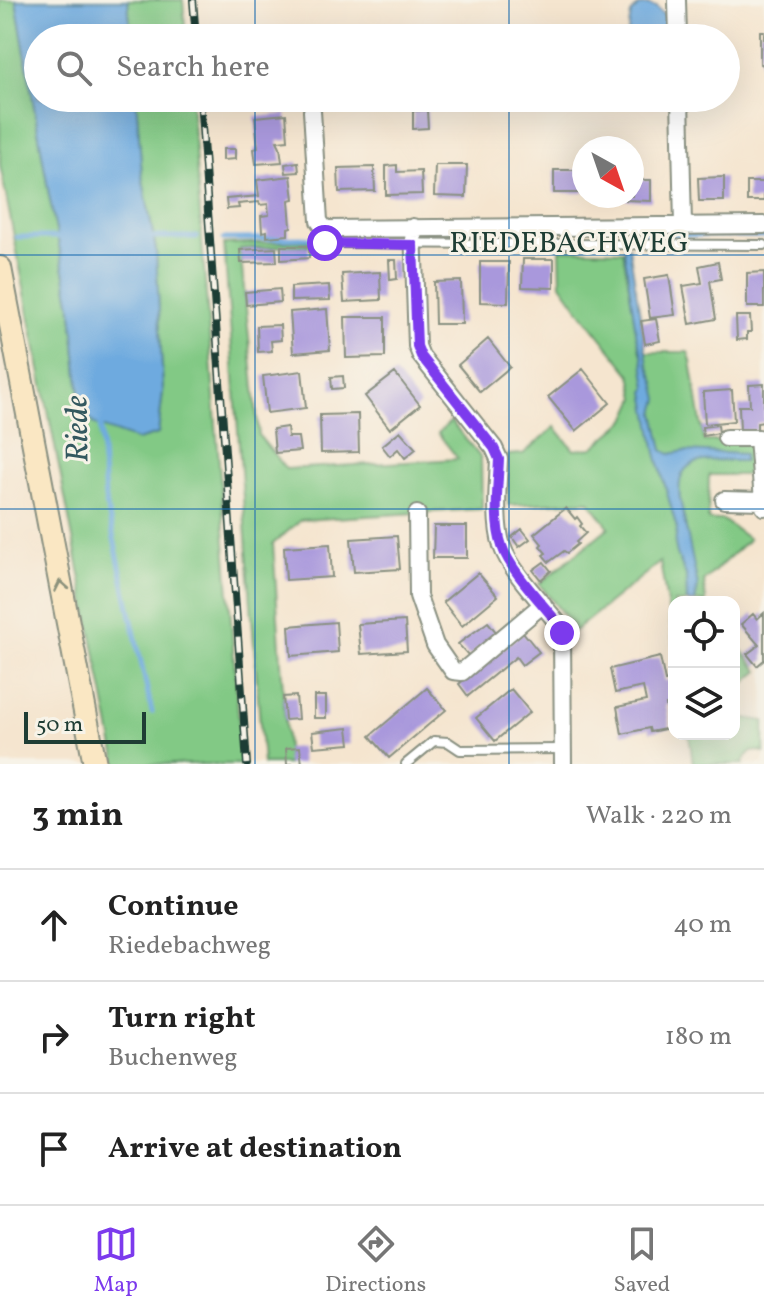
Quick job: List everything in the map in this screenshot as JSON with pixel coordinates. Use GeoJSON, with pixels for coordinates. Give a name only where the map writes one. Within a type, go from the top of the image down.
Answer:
{"type":"FeatureCollection","features":[{"type":"Feature","properties":{"kind":"main road"},"geometry":{"type":"LineString","coordinates":[[0,268],[95,764]]}},
{"type":"Feature","properties":{"kind":"street"},"geometry":{"type":"LineString","coordinates":[[677,0],[678,24]]}},
{"type":"Feature","properties":{"kind":"street","name":"RIEDEBACHWEG"},"geometry":{"type":"LineString","coordinates":[[312,112],[319,221],[325,229],[413,227],[687,233],[764,225]]}},
{"type":"Feature","properties":{"kind":"street"},"geometry":{"type":"LineString","coordinates":[[681,112],[687,233]]}},
{"type":"Feature","properties":{"kind":"street"},"geometry":{"type":"LineString","coordinates":[[413,227],[417,346],[421,356],[494,448],[499,459],[498,532],[502,547],[508,560],[557,622],[562,633],[563,756]]}},
{"type":"Feature","properties":{"kind":"street"},"geometry":{"type":"LineString","coordinates":[[726,438],[761,438],[764,507]]}},
{"type":"Feature","properties":{"kind":"street"},"geometry":{"type":"LineString","coordinates":[[724,500],[763,501]]}},
{"type":"Feature","properties":{"kind":"street"},"geometry":{"type":"LineString","coordinates":[[417,514],[418,596],[435,645],[453,671],[462,672],[543,604]]}},
{"type":"Feature","properties":{"kind":"lane","name":"RIEDEBACHWEG"},"geometry":{"type":"LineString","coordinates":[[325,243],[631,244],[687,233],[764,245]]}},
{"type":"Feature","properties":{"kind":"lane"},"geometry":{"type":"LineString","coordinates":[[406,764],[434,741],[448,742],[460,750],[563,756]]}},
{"type":"Feature","properties":{"kind":"green space"},"geometry":{"type":"Polygon","coordinates":[[[0,0],[16,0],[24,47],[24,112],[35,112],[72,311],[81,408],[117,432],[137,440],[158,434],[163,391],[156,250],[142,175],[137,112],[192,112],[242,764],[117,764],[0,165],[0,0]]]}},
{"type":"Feature","properties":{"kind":"green space"},"geometry":{"type":"Polygon","coordinates":[[[128,0],[183,0],[185,24],[130,24],[128,0]]]}},
{"type":"Feature","properties":{"kind":"green space"},"geometry":{"type":"Polygon","coordinates":[[[312,241],[312,245],[240,249],[259,436],[286,469],[458,459],[438,433],[451,421],[481,458],[482,509],[301,520],[273,544],[288,764],[263,764],[224,244],[312,241]]]}},
{"type":"Feature","properties":{"kind":"green space"},"geometry":{"type":"Polygon","coordinates":[[[560,249],[623,251],[640,352],[688,352],[704,441],[755,443],[754,475],[709,475],[708,520],[723,520],[749,539],[704,581],[705,596],[668,596],[668,609],[660,562],[573,632],[572,625],[539,584],[609,527],[589,501],[508,505],[508,455],[523,454],[555,427],[574,450],[593,448],[626,420],[636,398],[631,375],[561,284],[560,249]]]}},
{"type":"Feature","properties":{"kind":"green space"},"geometry":{"type":"Polygon","coordinates":[[[740,648],[759,671],[740,687],[740,648]]]}},
{"type":"Feature","properties":{"kind":"green space"},"geometry":{"type":"Polygon","coordinates":[[[740,717],[764,721],[764,753],[750,752],[744,764],[693,764],[690,740],[740,740],[740,717]]]}},
{"type":"Feature","properties":{"kind":"water"},"geometry":{"type":"Polygon","coordinates":[[[16,0],[128,0],[130,24],[24,24],[24,47],[16,0]]]}},
{"type":"Feature","properties":{"kind":"water"},"geometry":{"type":"Polygon","coordinates":[[[638,6],[656,7],[667,18],[667,24],[629,24],[631,14],[638,6]]]}},
{"type":"Feature","properties":{"kind":"water"},"geometry":{"type":"Polygon","coordinates":[[[35,112],[137,112],[142,175],[156,250],[163,391],[158,434],[137,440],[95,425],[81,408],[72,311],[35,112]]]}},
{"type":"Feature","properties":{"kind":"water"},"geometry":{"type":"Polygon","coordinates":[[[629,247],[648,365],[659,399],[655,413],[663,450],[670,454],[685,451],[744,454],[744,461],[697,462],[683,473],[680,499],[698,586],[696,596],[687,596],[686,575],[675,544],[677,529],[656,453],[624,248],[629,247]]]}},
{"type":"Feature","properties":{"kind":"building"},"geometry":{"type":"Polygon","coordinates":[[[760,31],[764,31],[764,65],[760,64],[760,31]]]}},
{"type":"Feature","properties":{"kind":"building"},"geometry":{"type":"Polygon","coordinates":[[[413,112],[427,112],[428,128],[413,129],[413,112]]]}},
{"type":"Feature","properties":{"kind":"building"},"geometry":{"type":"Polygon","coordinates":[[[286,114],[288,140],[277,141],[282,162],[256,164],[255,117],[286,114]]]}},
{"type":"Feature","properties":{"kind":"building"},"geometry":{"type":"Polygon","coordinates":[[[223,149],[235,149],[235,159],[223,160],[223,149]]]}},
{"type":"Feature","properties":{"kind":"building"},"geometry":{"type":"Polygon","coordinates":[[[298,162],[299,172],[286,173],[285,164],[298,162]]]}},
{"type":"Feature","properties":{"kind":"building"},"geometry":{"type":"Polygon","coordinates":[[[397,165],[397,172],[421,171],[422,194],[386,195],[386,166],[397,165]]]}},
{"type":"Feature","properties":{"kind":"building"},"geometry":{"type":"Polygon","coordinates":[[[435,165],[467,165],[466,197],[434,196],[435,165]]]}},
{"type":"Feature","properties":{"kind":"building"},"geometry":{"type":"Polygon","coordinates":[[[374,167],[375,191],[339,192],[338,168],[374,167]]]}},
{"type":"Feature","properties":{"kind":"building"},"geometry":{"type":"Polygon","coordinates":[[[554,170],[572,170],[572,193],[554,193],[554,170]]]}},
{"type":"Feature","properties":{"kind":"building"},"geometry":{"type":"Polygon","coordinates":[[[291,176],[294,199],[289,200],[291,227],[288,228],[288,235],[267,237],[267,231],[262,232],[261,216],[269,215],[268,204],[238,204],[239,208],[227,209],[226,199],[259,196],[257,180],[291,176]]]}},
{"type":"Feature","properties":{"kind":"building"},"geometry":{"type":"Polygon","coordinates":[[[724,177],[724,201],[699,201],[698,178],[724,177]]]}},
{"type":"Feature","properties":{"kind":"building"},"geometry":{"type":"Polygon","coordinates":[[[644,180],[651,180],[651,201],[644,201],[644,180]]]}},
{"type":"Feature","properties":{"kind":"building"},"geometry":{"type":"Polygon","coordinates":[[[747,182],[764,182],[764,201],[747,201],[747,182]]]}},
{"type":"Feature","properties":{"kind":"building"},"geometry":{"type":"Polygon","coordinates":[[[281,246],[309,246],[309,258],[281,260],[281,246]]]}},
{"type":"Feature","properties":{"kind":"building"},"geometry":{"type":"Polygon","coordinates":[[[276,248],[277,262],[241,263],[240,250],[276,248]]]}},
{"type":"Feature","properties":{"kind":"building"},"geometry":{"type":"Polygon","coordinates":[[[523,259],[554,259],[554,288],[522,287],[523,259]]]}},
{"type":"Feature","properties":{"kind":"building"},"geometry":{"type":"Polygon","coordinates":[[[389,260],[396,260],[397,279],[390,280],[389,260]]]}},
{"type":"Feature","properties":{"kind":"building"},"geometry":{"type":"Polygon","coordinates":[[[480,262],[509,262],[508,303],[480,302],[480,262]]]}},
{"type":"Feature","properties":{"kind":"building"},"geometry":{"type":"Polygon","coordinates":[[[718,262],[721,279],[710,281],[716,319],[690,324],[683,286],[702,283],[699,266],[718,262]]]}},
{"type":"Feature","properties":{"kind":"building"},"geometry":{"type":"Polygon","coordinates":[[[380,272],[381,300],[344,302],[342,274],[380,272]]]}},
{"type":"Feature","properties":{"kind":"building"},"geometry":{"type":"Polygon","coordinates":[[[764,272],[764,307],[747,307],[747,273],[764,272]]]}},
{"type":"Feature","properties":{"kind":"building"},"geometry":{"type":"Polygon","coordinates":[[[669,275],[675,315],[650,318],[644,279],[669,275]]]}},
{"type":"Feature","properties":{"kind":"building"},"geometry":{"type":"Polygon","coordinates":[[[461,281],[462,324],[435,324],[434,282],[461,281]]]}},
{"type":"Feature","properties":{"kind":"building"},"geometry":{"type":"Polygon","coordinates":[[[329,285],[330,300],[291,301],[291,287],[329,285]]]}},
{"type":"Feature","properties":{"kind":"building"},"geometry":{"type":"Polygon","coordinates":[[[280,289],[281,302],[246,305],[245,292],[280,289]]]}},
{"type":"Feature","properties":{"kind":"building"},"geometry":{"type":"Polygon","coordinates":[[[327,309],[330,350],[293,353],[290,312],[327,309]]]}},
{"type":"Feature","properties":{"kind":"building"},"geometry":{"type":"Polygon","coordinates":[[[736,316],[750,316],[751,332],[747,332],[747,339],[737,340],[736,316]]]}},
{"type":"Feature","properties":{"kind":"building"},"geometry":{"type":"Polygon","coordinates":[[[345,317],[385,317],[385,357],[346,358],[345,317]]]}},
{"type":"Feature","properties":{"kind":"building"},"geometry":{"type":"Polygon","coordinates":[[[656,319],[660,341],[645,344],[641,321],[656,319]]]}},
{"type":"Feature","properties":{"kind":"building"},"geometry":{"type":"Polygon","coordinates":[[[280,325],[281,340],[271,341],[272,351],[258,352],[257,326],[280,325]]]}},
{"type":"Feature","properties":{"kind":"building"},"geometry":{"type":"Polygon","coordinates":[[[488,339],[510,367],[480,392],[458,365],[488,339]]]}},
{"type":"Feature","properties":{"kind":"building"},"geometry":{"type":"Polygon","coordinates":[[[583,369],[610,403],[576,431],[548,397],[583,369]]]}},
{"type":"Feature","properties":{"kind":"building"},"geometry":{"type":"Polygon","coordinates":[[[302,371],[306,408],[267,413],[263,376],[302,371]]]}},
{"type":"Feature","properties":{"kind":"building"},"geometry":{"type":"Polygon","coordinates":[[[395,373],[420,405],[390,429],[365,396],[395,373]]]}},
{"type":"Feature","properties":{"kind":"building"},"geometry":{"type":"Polygon","coordinates":[[[343,376],[344,388],[332,389],[331,377],[343,376]]]}},
{"type":"Feature","properties":{"kind":"building"},"geometry":{"type":"Polygon","coordinates":[[[764,384],[764,422],[757,423],[757,430],[740,431],[739,406],[750,406],[749,385],[764,384]]]}},
{"type":"Feature","properties":{"kind":"building"},"geometry":{"type":"Polygon","coordinates":[[[732,390],[734,421],[705,424],[703,392],[732,390]]]}},
{"type":"Feature","properties":{"kind":"building"},"geometry":{"type":"Polygon","coordinates":[[[358,414],[359,452],[321,453],[320,415],[358,414]]]}},
{"type":"Feature","properties":{"kind":"building"},"geometry":{"type":"Polygon","coordinates":[[[718,425],[719,433],[703,436],[702,427],[718,425]]]}},
{"type":"Feature","properties":{"kind":"building"},"geometry":{"type":"Polygon","coordinates":[[[287,427],[288,437],[298,437],[300,451],[275,453],[273,429],[287,427]]]}},
{"type":"Feature","properties":{"kind":"building"},"geometry":{"type":"Polygon","coordinates":[[[400,431],[416,449],[405,458],[398,449],[390,456],[382,446],[400,431]]]}},
{"type":"Feature","properties":{"kind":"building"},"geometry":{"type":"Polygon","coordinates":[[[566,508],[575,519],[577,517],[586,533],[567,553],[564,551],[549,562],[534,534],[566,508]]]}},
{"type":"Feature","properties":{"kind":"building"},"geometry":{"type":"Polygon","coordinates":[[[434,526],[467,526],[467,558],[433,558],[434,526]]]}},
{"type":"Feature","properties":{"kind":"building"},"geometry":{"type":"Polygon","coordinates":[[[522,529],[530,539],[519,547],[512,537],[522,529]]]}},
{"type":"Feature","properties":{"kind":"building"},"geometry":{"type":"Polygon","coordinates":[[[397,536],[400,569],[354,572],[351,539],[397,536]]]}},
{"type":"Feature","properties":{"kind":"building"},"geometry":{"type":"Polygon","coordinates":[[[330,544],[332,577],[286,580],[284,547],[330,544]]]}},
{"type":"Feature","properties":{"kind":"building"},"geometry":{"type":"Polygon","coordinates":[[[544,562],[551,571],[541,580],[533,570],[544,562]]]}},
{"type":"Feature","properties":{"kind":"building"},"geometry":{"type":"Polygon","coordinates":[[[478,573],[498,596],[462,626],[443,602],[478,573]]]}},
{"type":"Feature","properties":{"kind":"building"},"geometry":{"type":"Polygon","coordinates":[[[764,613],[764,660],[757,666],[747,654],[759,645],[741,624],[753,614],[757,619],[764,613]]]}},
{"type":"Feature","properties":{"kind":"building"},"geometry":{"type":"Polygon","coordinates":[[[405,621],[407,651],[361,654],[358,624],[405,621]]]}},
{"type":"Feature","properties":{"kind":"building"},"geometry":{"type":"Polygon","coordinates":[[[336,622],[338,652],[291,656],[289,626],[336,622]]]}},
{"type":"Feature","properties":{"kind":"building"},"geometry":{"type":"Polygon","coordinates":[[[488,622],[497,633],[469,656],[458,644],[488,622]]]}},
{"type":"Feature","properties":{"kind":"building"},"geometry":{"type":"Polygon","coordinates":[[[523,632],[539,652],[522,665],[516,657],[468,696],[459,684],[523,632]]]}},
{"type":"Feature","properties":{"kind":"building"},"geometry":{"type":"Polygon","coordinates":[[[660,657],[665,681],[668,680],[668,728],[650,732],[649,728],[622,734],[617,707],[646,701],[643,687],[615,693],[610,669],[660,657]]]}},
{"type":"Feature","properties":{"kind":"building"},"geometry":{"type":"Polygon","coordinates":[[[427,688],[446,710],[389,758],[370,736],[427,688]]]}},
{"type":"Feature","properties":{"kind":"building"},"geometry":{"type":"Polygon","coordinates":[[[511,689],[530,712],[495,741],[476,718],[511,689]]]}},
{"type":"Feature","properties":{"kind":"building"},"geometry":{"type":"Polygon","coordinates":[[[296,696],[298,719],[285,720],[283,697],[296,696]]]}},
{"type":"Feature","properties":{"kind":"building"},"geometry":{"type":"Polygon","coordinates":[[[314,696],[326,696],[326,718],[314,718],[314,696]]]}},
{"type":"Feature","properties":{"kind":"building"},"geometry":{"type":"Polygon","coordinates":[[[348,728],[350,744],[314,747],[312,732],[348,728]]]}},
{"type":"Feature","properties":{"kind":"building"},"geometry":{"type":"Polygon","coordinates":[[[300,747],[302,764],[287,764],[286,748],[300,747]]]}},
{"type":"Feature","properties":{"kind":"waterway","name":"Riede"},"geometry":{"type":"LineString","coordinates":[[632,234],[764,236]]}},
{"type":"Feature","properties":{"kind":"waterway","name":"Riede"},"geometry":{"type":"LineString","coordinates":[[431,236],[526,235]]}},
{"type":"Feature","properties":{"kind":"waterway"},"geometry":{"type":"LineString","coordinates":[[17,237],[64,237]]}},
{"type":"Feature","properties":{"kind":"waterway","name":"Riede"},"geometry":{"type":"LineString","coordinates":[[150,237],[197,237]]}},
{"type":"Feature","properties":{"kind":"waterway","name":"Riede"},"geometry":{"type":"LineString","coordinates":[[338,237],[394,237]]}},
{"type":"Feature","properties":{"kind":"waterway","name":"Riede"},"geometry":{"type":"LineString","coordinates":[[223,239],[314,238]]}},
{"type":"Feature","properties":{"kind":"waterway","name":"Riede"},"geometry":{"type":"LineString","coordinates":[[100,422],[105,498],[152,712]]}},
{"type":"Feature","properties":{"kind":"railway"},"geometry":{"type":"LineString","coordinates":[[193,0],[195,24]]}},
{"type":"Feature","properties":{"kind":"railway"},"geometry":{"type":"LineString","coordinates":[[201,112],[247,764]]}},
{"type":"Feature","properties":{"kind":"route"},"geometry":{"type":"LineString","coordinates":[[325,243],[413,245],[417,346],[421,356],[494,448],[499,459],[498,532],[502,547],[508,560],[557,622],[562,633]]}}]}
